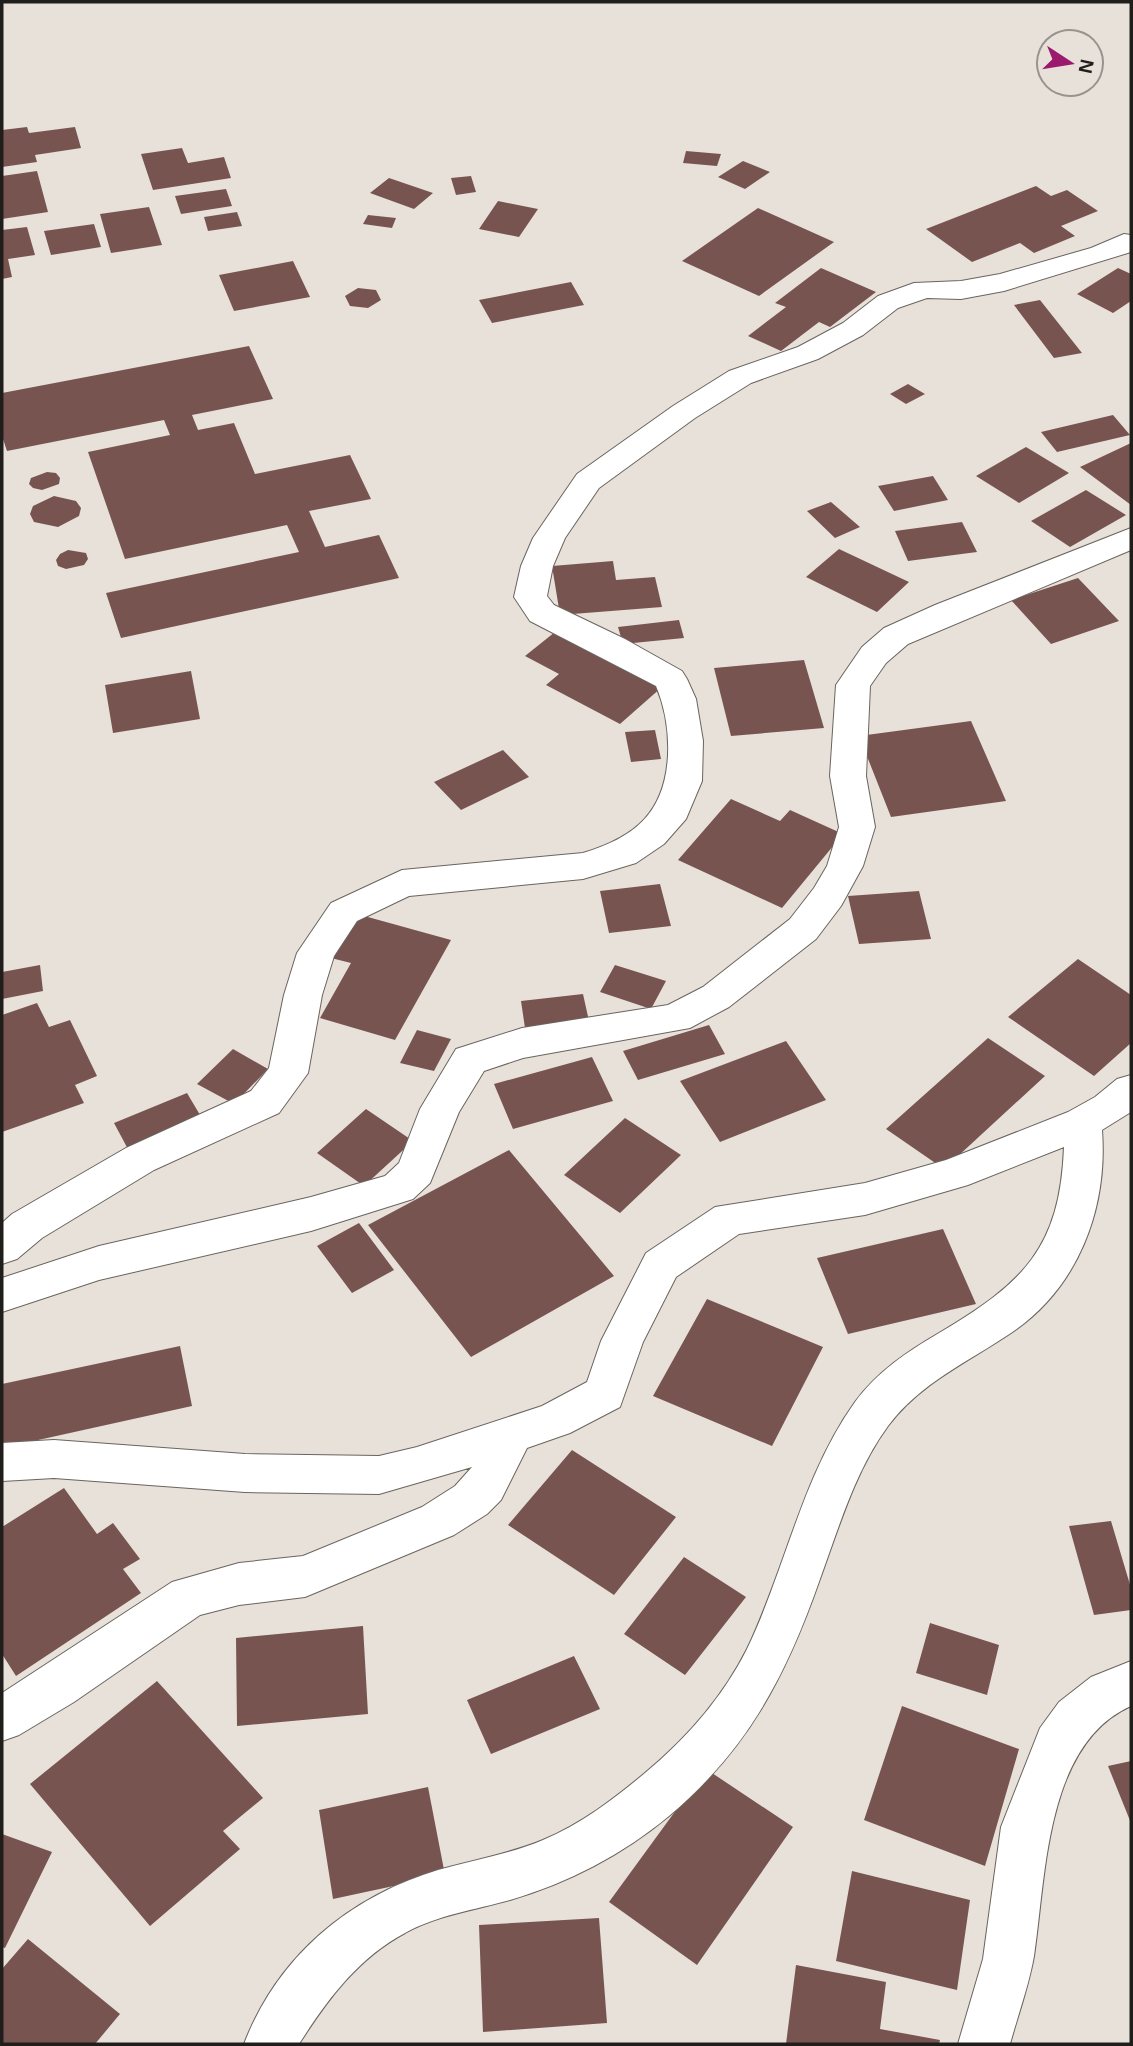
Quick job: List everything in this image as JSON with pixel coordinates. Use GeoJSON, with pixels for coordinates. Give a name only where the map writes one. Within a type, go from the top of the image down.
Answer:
{"type":"FeatureCollection","features":[{"type":"Feature","properties":{"kind":"street"},"geometry":{"type":"LineString","coordinates":[[2,1247],[27,1226],[140,1158],[265,1102],[288,1073],[303,995],[316,953],[344,912],[374,894],[402,883],[583,866],[623,854],[651,835],[673,810],[684,781],[686,741],[679,699],[670,680],[613,647],[542,613],[530,597],[537,566],[549,538],[588,481],[684,412],[740,377],[808,353],[853,329],[888,302],[924,289],[961,290],[1037,275],[1101,254],[1124,242],[1131,244]]}},
{"type":"Feature","properties":{"kind":"street"},"geometry":{"type":"LineString","coordinates":[[2,1294],[100,1263],[311,1214],[399,1188],[416,1172],[440,1109],[470,1060],[522,1043],[676,1018],[716,997],[803,929],[828,897],[845,866],[858,827],[848,776],[853,685],[874,654],[896,636],[1131,538]]}},
{"type":"Feature","properties":{"kind":"street"},"geometry":{"type":"LineString","coordinates":[[2,1462],[54,1459],[246,1473],[379,1475],[417,1466],[555,1420],[605,1394],[622,1341],[661,1265],[730,1219],[865,1199],[954,1174],[1082,1123],[1109,1108],[1131,1090]]}},
{"type":"Feature","properties":{"kind":"street"},"geometry":{"type":"LineString","coordinates":[[270,2044],[288,2014],[335,1952],[368,1927],[389,1914],[432,1897],[534,1868],[558,1856],[595,1837],[646,1803],[694,1763],[761,1669],[834,1482],[869,1418],[888,1393],[923,1363],[1016,1306],[1050,1270],[1070,1226],[1082,1183],[1085,1152],[1082,1123]]}},
{"type":"Feature","properties":{"kind":"street"},"geometry":{"type":"LineString","coordinates":[[2,1719],[69,1679],[188,1597],[227,1587],[305,1576],[438,1521],[471,1500],[485,1486],[511,1435]]}},
{"type":"Feature","properties":{"kind":"street"},"geometry":{"type":"LineString","coordinates":[[984,2044],[1008,1959],[1027,1827],[1057,1744],[1076,1718],[1108,1693],[1131,1683]]}},
{"type":"Feature","properties":{"kind":"building"},"geometry":{"type":"Polygon","coordinates":[[[27,127],[29,133],[75,127],[81,148],[35,155],[37,162],[2,167],[2,130],[27,127]]]}},
{"type":"Feature","properties":{"kind":"building"},"geometry":{"type":"Polygon","coordinates":[[[182,148],[188,163],[224,157],[231,178],[153,190],[141,154],[182,148]]]}},
{"type":"Feature","properties":{"kind":"building"},"geometry":{"type":"Polygon","coordinates":[[[686,151],[721,154],[717,166],[683,163],[686,151]]]}},
{"type":"Feature","properties":{"kind":"building"},"geometry":{"type":"Polygon","coordinates":[[[743,161],[770,172],[745,189],[718,177],[743,161]]]}},
{"type":"Feature","properties":{"kind":"building"},"geometry":{"type":"Polygon","coordinates":[[[37,171],[48,212],[2,219],[2,176],[37,171]]]}},
{"type":"Feature","properties":{"kind":"building"},"geometry":{"type":"Polygon","coordinates":[[[471,176],[476,192],[456,195],[451,178],[471,176]]]}},
{"type":"Feature","properties":{"kind":"building"},"geometry":{"type":"Polygon","coordinates":[[[389,178],[433,193],[414,209],[370,193],[389,178]]]}},
{"type":"Feature","properties":{"kind":"building"},"geometry":{"type":"Polygon","coordinates":[[[1036,186],[1051,196],[1067,190],[1098,211],[1061,226],[1075,236],[1034,253],[1020,243],[972,262],[926,229],[1036,186]]]}},
{"type":"Feature","properties":{"kind":"building"},"geometry":{"type":"Polygon","coordinates":[[[226,189],[232,206],[181,214],[175,196],[226,189]]]}},
{"type":"Feature","properties":{"kind":"building"},"geometry":{"type":"Polygon","coordinates":[[[498,201],[538,209],[519,237],[479,229],[498,201]]]}},
{"type":"Feature","properties":{"kind":"building"},"geometry":{"type":"Polygon","coordinates":[[[149,207],[162,245],[111,253],[100,214],[149,207]]]}},
{"type":"Feature","properties":{"kind":"building"},"geometry":{"type":"Polygon","coordinates":[[[758,208],[834,242],[759,296],[682,261],[758,208]]]}},
{"type":"Feature","properties":{"kind":"building"},"geometry":{"type":"Polygon","coordinates":[[[237,212],[242,226],[208,231],[204,217],[237,212]]]}},
{"type":"Feature","properties":{"kind":"building"},"geometry":{"type":"Polygon","coordinates":[[[368,215],[396,218],[392,228],[363,224],[368,215]]]}},
{"type":"Feature","properties":{"kind":"building"},"geometry":{"type":"Polygon","coordinates":[[[94,224],[101,247],[51,255],[44,231],[94,224]]]}},
{"type":"Feature","properties":{"kind":"building"},"geometry":{"type":"Polygon","coordinates":[[[27,227],[35,255],[8,259],[12,277],[2,279],[2,230],[27,227]]]}},
{"type":"Feature","properties":{"kind":"building"},"geometry":{"type":"Polygon","coordinates":[[[293,261],[310,297],[234,311],[219,275],[293,261]]]}},
{"type":"Feature","properties":{"kind":"building"},"geometry":{"type":"Polygon","coordinates":[[[821,268],[876,292],[830,327],[819,322],[781,351],[748,336],[786,307],[775,303],[821,268]]]}},
{"type":"Feature","properties":{"kind":"building"},"geometry":{"type":"Polygon","coordinates":[[[1118,268],[1131,274],[1131,301],[1113,313],[1077,294],[1118,268]]]}},
{"type":"Feature","properties":{"kind":"building"},"geometry":{"type":"Polygon","coordinates":[[[571,282],[584,305],[492,323],[479,300],[571,282]]]}},
{"type":"Feature","properties":{"kind":"building"},"geometry":{"type":"Polygon","coordinates":[[[358,288],[376,290],[381,300],[368,308],[350,306],[345,296],[358,288]]]}},
{"type":"Feature","properties":{"kind":"building"},"geometry":{"type":"Polygon","coordinates":[[[1040,300],[1082,353],[1054,358],[1014,305],[1040,300]]]}},
{"type":"Feature","properties":{"kind":"building"},"geometry":{"type":"Polygon","coordinates":[[[249,346],[273,399],[192,415],[198,430],[234,423],[255,474],[350,455],[371,499],[309,511],[325,547],[379,535],[399,578],[121,638],[106,593],[299,552],[287,525],[125,559],[88,452],[170,435],[164,420],[7,451],[2,436],[2,393],[249,346]]]}},
{"type":"Feature","properties":{"kind":"building"},"geometry":{"type":"Polygon","coordinates":[[[908,384],[925,394],[906,404],[890,394],[908,384]]]}},
{"type":"Feature","properties":{"kind":"building"},"geometry":{"type":"Polygon","coordinates":[[[1113,415],[1130,435],[1057,452],[1041,432],[1113,415]]]}},
{"type":"Feature","properties":{"kind":"building"},"geometry":{"type":"Polygon","coordinates":[[[1131,443],[1131,505],[1080,467],[1131,443]]]}},
{"type":"Feature","properties":{"kind":"building"},"geometry":{"type":"Polygon","coordinates":[[[1026,447],[1069,473],[1019,503],[976,476],[1026,447]]]}},
{"type":"Feature","properties":{"kind":"building"},"geometry":{"type":"Polygon","coordinates":[[[47,472],[56,473],[60,478],[59,484],[42,490],[29,484],[31,478],[47,472]]]}},
{"type":"Feature","properties":{"kind":"building"},"geometry":{"type":"Polygon","coordinates":[[[933,476],[948,500],[894,511],[878,486],[933,476]]]}},
{"type":"Feature","properties":{"kind":"building"},"geometry":{"type":"Polygon","coordinates":[[[1086,490],[1126,515],[1070,547],[1031,521],[1086,490]]]}},
{"type":"Feature","properties":{"kind":"building"},"geometry":{"type":"Polygon","coordinates":[[[54,496],[76,501],[81,508],[79,516],[58,527],[34,522],[30,514],[33,506],[54,496]]]}},
{"type":"Feature","properties":{"kind":"building"},"geometry":{"type":"Polygon","coordinates":[[[831,502],[860,527],[835,538],[807,511],[831,502]]]}},
{"type":"Feature","properties":{"kind":"building"},"geometry":{"type":"Polygon","coordinates":[[[962,522],[977,552],[908,561],[895,531],[962,522]]]}},
{"type":"Feature","properties":{"kind":"building"},"geometry":{"type":"Polygon","coordinates":[[[839,549],[909,582],[877,612],[806,577],[839,549]]]}},
{"type":"Feature","properties":{"kind":"building"},"geometry":{"type":"Polygon","coordinates":[[[68,550],[86,553],[88,559],[84,565],[66,569],[58,566],[56,560],[68,550]]]}},
{"type":"Feature","properties":{"kind":"building"},"geometry":{"type":"Polygon","coordinates":[[[613,561],[616,580],[655,577],[662,607],[560,615],[552,566],[613,561]]]}},
{"type":"Feature","properties":{"kind":"building"},"geometry":{"type":"Polygon","coordinates":[[[1078,578],[1119,621],[1051,644],[1011,600],[1078,578]]]}},
{"type":"Feature","properties":{"kind":"building"},"geometry":{"type":"Polygon","coordinates":[[[679,620],[684,638],[623,644],[618,627],[679,620]]]}},
{"type":"Feature","properties":{"kind":"building"},"geometry":{"type":"Polygon","coordinates":[[[555,632],[662,687],[620,724],[546,685],[559,674],[525,656],[555,632]]]}},
{"type":"Feature","properties":{"kind":"building"},"geometry":{"type":"Polygon","coordinates":[[[804,660],[824,728],[731,736],[714,668],[804,660]]]}},
{"type":"Feature","properties":{"kind":"building"},"geometry":{"type":"Polygon","coordinates":[[[191,671],[200,719],[113,733],[105,685],[191,671]]]}},
{"type":"Feature","properties":{"kind":"building"},"geometry":{"type":"Polygon","coordinates":[[[971,721],[1006,801],[891,817],[859,736],[971,721]]]}},
{"type":"Feature","properties":{"kind":"building"},"geometry":{"type":"Polygon","coordinates":[[[655,730],[661,759],[631,762],[625,732],[655,730]]]}},
{"type":"Feature","properties":{"kind":"building"},"geometry":{"type":"Polygon","coordinates":[[[503,750],[529,777],[461,810],[434,782],[503,750]]]}},
{"type":"Feature","properties":{"kind":"building"},"geometry":{"type":"Polygon","coordinates":[[[731,799],[780,821],[790,810],[843,834],[782,908],[678,860],[731,799]]]}},
{"type":"Feature","properties":{"kind":"building"},"geometry":{"type":"Polygon","coordinates":[[[660,884],[671,926],[609,933],[600,891],[660,884]]]}},
{"type":"Feature","properties":{"kind":"building"},"geometry":{"type":"Polygon","coordinates":[[[919,891],[931,939],[859,944],[848,896],[919,891]]]}},
{"type":"Feature","properties":{"kind":"building"},"geometry":{"type":"Polygon","coordinates":[[[357,914],[451,940],[395,1040],[320,1018],[351,963],[331,958],[357,914]]]}},
{"type":"Feature","properties":{"kind":"building"},"geometry":{"type":"Polygon","coordinates":[[[1078,959],[1131,995],[1131,1043],[1094,1076],[1008,1017],[1078,959]]]}},
{"type":"Feature","properties":{"kind":"building"},"geometry":{"type":"Polygon","coordinates":[[[40,965],[43,991],[2,999],[2,972],[40,965]]]}},
{"type":"Feature","properties":{"kind":"building"},"geometry":{"type":"Polygon","coordinates":[[[615,965],[666,981],[651,1009],[600,992],[615,965]]]}},
{"type":"Feature","properties":{"kind":"building"},"geometry":{"type":"Polygon","coordinates":[[[583,994],[589,1021],[525,1028],[521,1001],[583,994]]]}},
{"type":"Feature","properties":{"kind":"building"},"geometry":{"type":"Polygon","coordinates":[[[37,1003],[49,1027],[70,1020],[97,1076],[75,1085],[84,1103],[2,1132],[2,1015],[37,1003]]]}},
{"type":"Feature","properties":{"kind":"building"},"geometry":{"type":"Polygon","coordinates":[[[709,1025],[725,1054],[638,1080],[623,1051],[709,1025]]]}},
{"type":"Feature","properties":{"kind":"building"},"geometry":{"type":"Polygon","coordinates":[[[417,1030],[451,1039],[434,1071],[400,1063],[417,1030]]]}},
{"type":"Feature","properties":{"kind":"building"},"geometry":{"type":"Polygon","coordinates":[[[988,1038],[1045,1076],[944,1169],[886,1129],[988,1038]]]}},
{"type":"Feature","properties":{"kind":"building"},"geometry":{"type":"Polygon","coordinates":[[[786,1041],[826,1100],[720,1142],[680,1081],[786,1041]]]}},
{"type":"Feature","properties":{"kind":"building"},"geometry":{"type":"Polygon","coordinates":[[[233,1049],[268,1069],[234,1104],[197,1084],[233,1049]]]}},
{"type":"Feature","properties":{"kind":"building"},"geometry":{"type":"Polygon","coordinates":[[[592,1057],[613,1101],[513,1129],[494,1084],[592,1057]]]}},
{"type":"Feature","properties":{"kind":"building"},"geometry":{"type":"Polygon","coordinates":[[[187,1093],[203,1120],[129,1151],[114,1123],[187,1093]]]}},
{"type":"Feature","properties":{"kind":"building"},"geometry":{"type":"Polygon","coordinates":[[[366,1109],[413,1141],[364,1186],[317,1153],[366,1109]]]}},
{"type":"Feature","properties":{"kind":"building"},"geometry":{"type":"Polygon","coordinates":[[[625,1118],[681,1155],[620,1213],[564,1175],[625,1118]]]}},
{"type":"Feature","properties":{"kind":"building"},"geometry":{"type":"Polygon","coordinates":[[[509,1150],[614,1276],[471,1357],[368,1225],[509,1150]]]}},
{"type":"Feature","properties":{"kind":"building"},"geometry":{"type":"Polygon","coordinates":[[[359,1223],[394,1270],[352,1293],[317,1246],[359,1223]]]}},
{"type":"Feature","properties":{"kind":"building"},"geometry":{"type":"Polygon","coordinates":[[[943,1229],[976,1304],[848,1334],[817,1258],[943,1229]]]}},
{"type":"Feature","properties":{"kind":"building"},"geometry":{"type":"Polygon","coordinates":[[[707,1299],[823,1347],[772,1446],[653,1396],[707,1299]]]}},
{"type":"Feature","properties":{"kind":"building"},"geometry":{"type":"Polygon","coordinates":[[[180,1346],[192,1406],[2,1448],[2,1384],[180,1346]]]}},
{"type":"Feature","properties":{"kind":"building"},"geometry":{"type":"Polygon","coordinates":[[[572,1450],[676,1517],[614,1595],[508,1525],[572,1450]]]}},
{"type":"Feature","properties":{"kind":"building"},"geometry":{"type":"Polygon","coordinates":[[[64,1488],[97,1534],[113,1523],[140,1559],[123,1569],[141,1593],[16,1676],[2,1654],[2,1527],[64,1488]]]}},
{"type":"Feature","properties":{"kind":"building"},"geometry":{"type":"Polygon","coordinates":[[[1111,1521],[1131,1588],[1131,1610],[1094,1615],[1069,1526],[1111,1521]]]}},
{"type":"Feature","properties":{"kind":"building"},"geometry":{"type":"Polygon","coordinates":[[[684,1557],[746,1597],[685,1675],[624,1634],[684,1557]]]}},
{"type":"Feature","properties":{"kind":"building"},"geometry":{"type":"Polygon","coordinates":[[[930,1623],[999,1645],[987,1695],[916,1673],[930,1623]]]}},
{"type":"Feature","properties":{"kind":"building"},"geometry":{"type":"Polygon","coordinates":[[[363,1626],[368,1714],[237,1726],[236,1638],[363,1626]]]}},
{"type":"Feature","properties":{"kind":"building"},"geometry":{"type":"Polygon","coordinates":[[[574,1656],[600,1709],[491,1754],[467,1700],[574,1656]]]}},
{"type":"Feature","properties":{"kind":"building"},"geometry":{"type":"Polygon","coordinates":[[[157,1681],[263,1798],[223,1831],[240,1849],[150,1926],[30,1784],[157,1681]]]}},
{"type":"Feature","properties":{"kind":"building"},"geometry":{"type":"Polygon","coordinates":[[[902,1706],[1019,1749],[985,1866],[864,1820],[902,1706]]]}},
{"type":"Feature","properties":{"kind":"building"},"geometry":{"type":"Polygon","coordinates":[[[1131,1761],[1131,1823],[1108,1766],[1131,1761]]]}},
{"type":"Feature","properties":{"kind":"building"},"geometry":{"type":"Polygon","coordinates":[[[706,1769],[793,1827],[697,1965],[609,1902],[706,1769]]]}},
{"type":"Feature","properties":{"kind":"building"},"geometry":{"type":"Polygon","coordinates":[[[428,1787],[445,1875],[333,1899],[319,1810],[428,1787]]]}},
{"type":"Feature","properties":{"kind":"building"},"geometry":{"type":"Polygon","coordinates":[[[2,1834],[52,1852],[5,1948],[2,1947],[2,1834]]]}},
{"type":"Feature","properties":{"kind":"building"},"geometry":{"type":"Polygon","coordinates":[[[852,1871],[970,1900],[957,1990],[836,1961],[852,1871]]]}},
{"type":"Feature","properties":{"kind":"building"},"geometry":{"type":"Polygon","coordinates":[[[599,1918],[607,2023],[483,2032],[479,1925],[599,1918]]]}},
{"type":"Feature","properties":{"kind":"building"},"geometry":{"type":"Polygon","coordinates":[[[28,1939],[120,2014],[95,2044],[2,2044],[2,1969],[28,1939]]]}},
{"type":"Feature","properties":{"kind":"building"},"geometry":{"type":"Polygon","coordinates":[[[796,1965],[886,1982],[880,2029],[940,2040],[939,2044],[786,2044],[796,1965]]]}}]}
